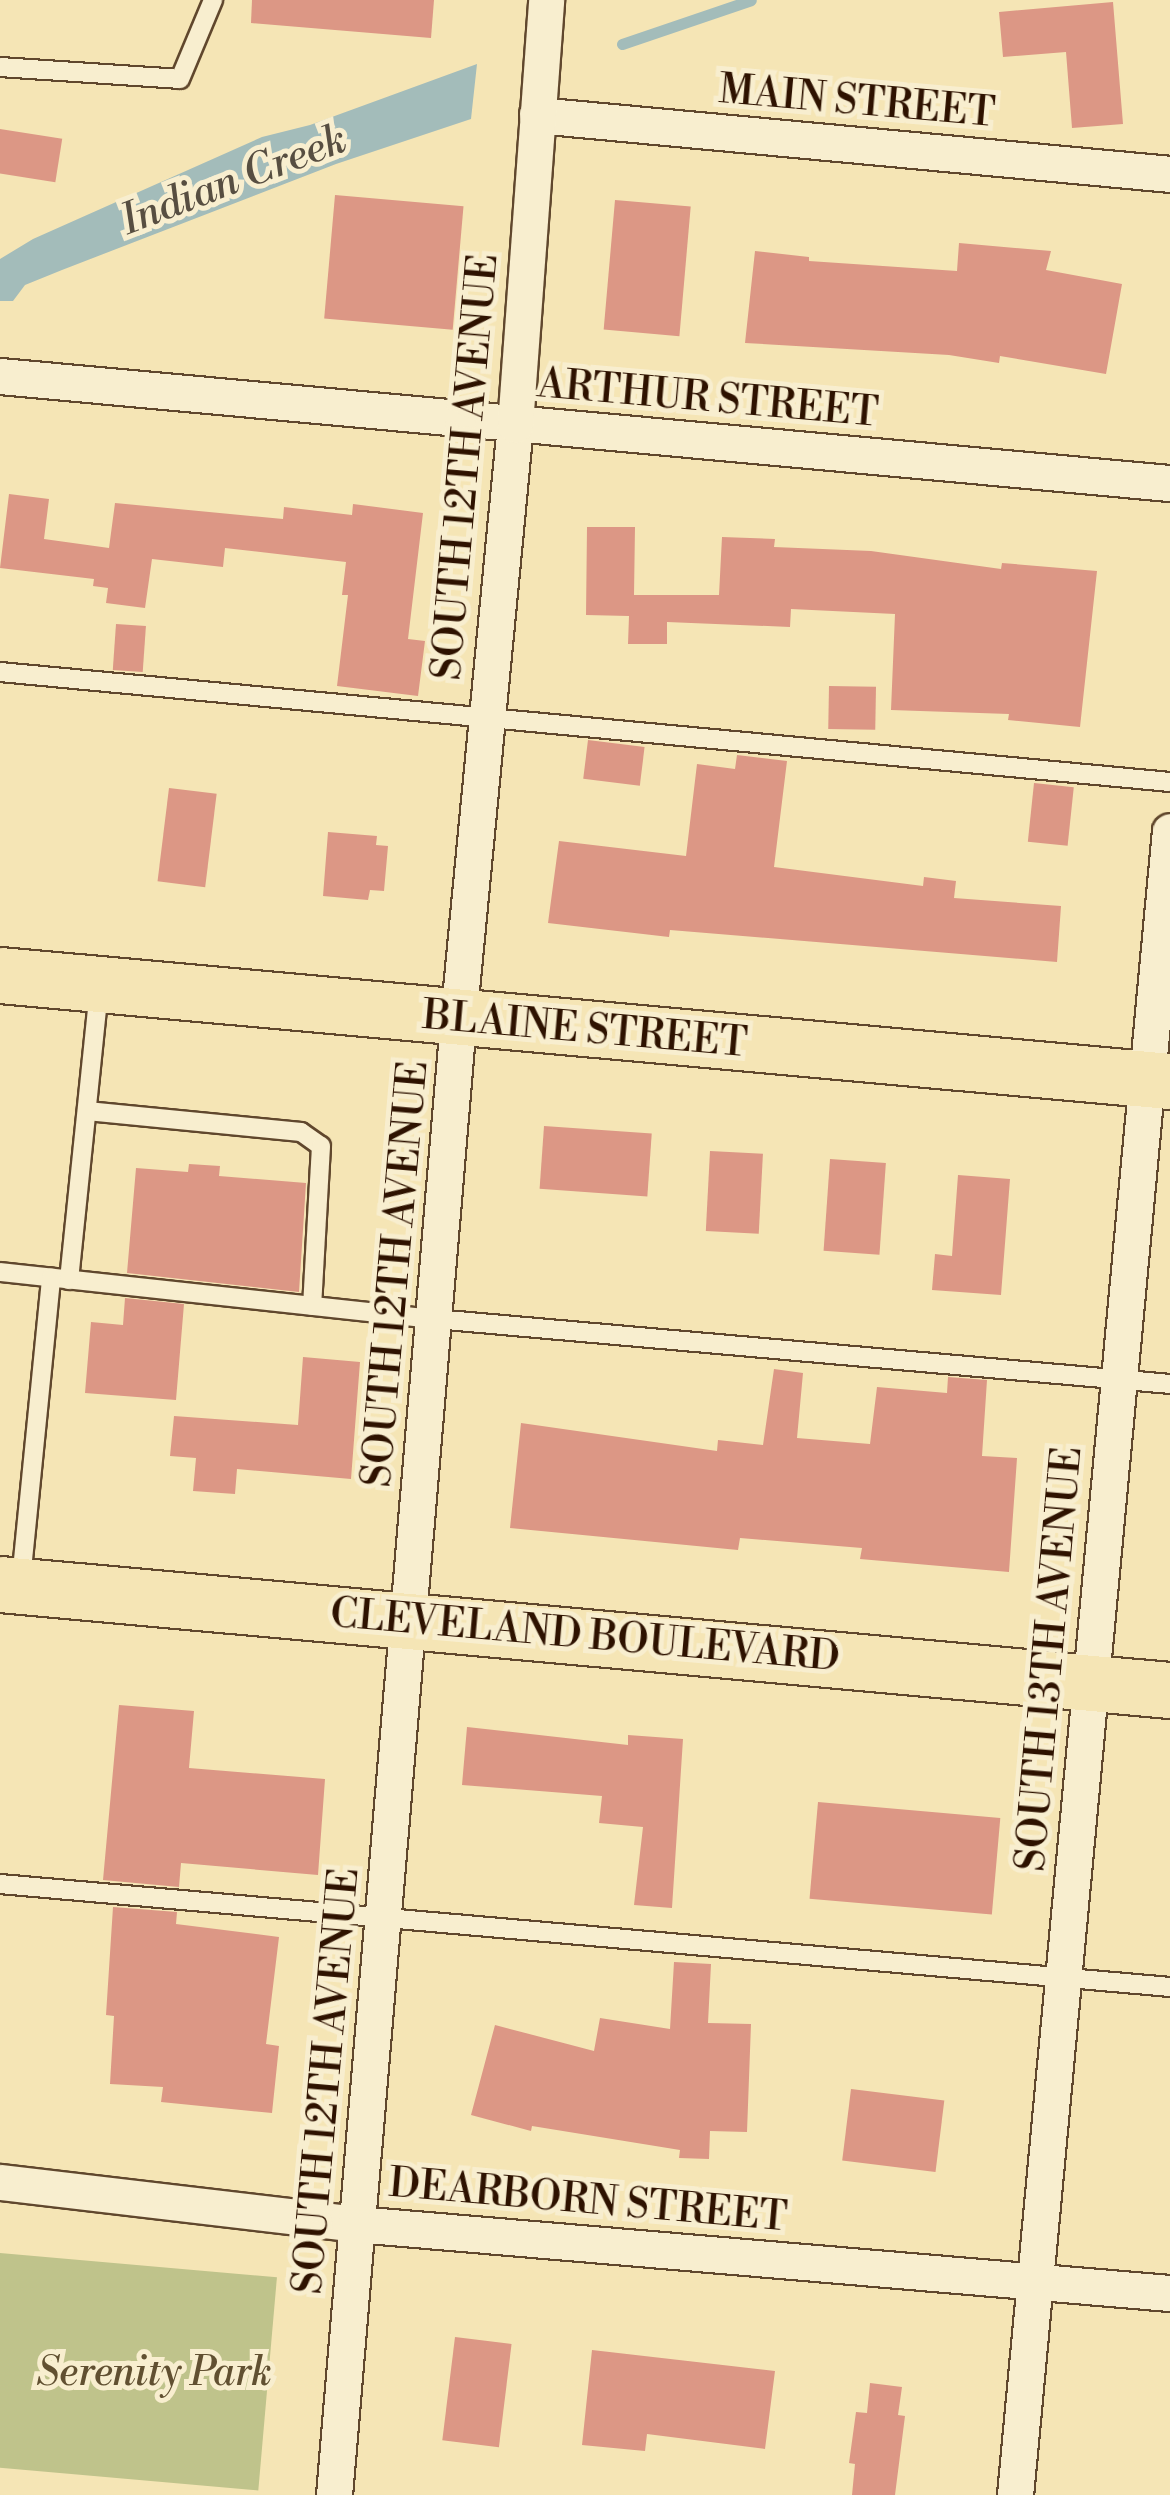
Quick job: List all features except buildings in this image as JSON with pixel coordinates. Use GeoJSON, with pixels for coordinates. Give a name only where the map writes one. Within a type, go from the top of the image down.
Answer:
{"type":"FeatureCollection","features":[{"type":"Feature","properties":{"kind":"main road","name":"BLAINE STREET"},"geometry":{"type":"LineString","coordinates":[[0,975],[458,1020],[1159,1080]]}},
{"type":"Feature","properties":{"kind":"main road","name":"CLEVELAND BOULEVARD"},"geometry":{"type":"LineString","coordinates":[[10,1584],[1170,1690]]}},
{"type":"Feature","properties":{"kind":"street","name":"SOUTH 12TH AVENUE"},"geometry":{"type":"LineString","coordinates":[[334,2495],[411,1620],[458,1020],[515,425],[546,0]]}},
{"type":"Feature","properties":{"kind":"street","name":"MAIN STREET"},"geometry":{"type":"LineString","coordinates":[[537,114],[1170,174]]}},
{"type":"Feature","properties":{"kind":"street","name":"ARTHUR STREET"},"geometry":{"type":"LineString","coordinates":[[0,376],[1170,484]]}},
{"type":"Feature","properties":{"kind":"street","name":"SOUTH 13TH AVENUE"},"geometry":{"type":"LineString","coordinates":[[1015,2495],[1119,1380],[1159,1080],[1170,832]]}},
{"type":"Feature","properties":{"kind":"street","name":"DEARBORN STREET"},"geometry":{"type":"LineString","coordinates":[[0,2182],[356,2224],[1170,2293]]}},
{"type":"Feature","properties":{"kind":"lane"},"geometry":{"type":"LineString","coordinates":[[0,67],[180,79],[213,0]]}},
{"type":"Feature","properties":{"kind":"lane"},"geometry":{"type":"LineString","coordinates":[[0,672],[1170,782]]}},
{"type":"Feature","properties":{"kind":"lane"},"geometry":{"type":"LineString","coordinates":[[10,1584],[87,1111],[100,984]]}},
{"type":"Feature","properties":{"kind":"lane"},"geometry":{"type":"LineString","coordinates":[[87,1111],[301,1132],[321,1146],[312,1306]]}},
{"type":"Feature","properties":{"kind":"lane"},"geometry":{"type":"LineString","coordinates":[[0,1272],[435,1320],[1170,1384]]}},
{"type":"Feature","properties":{"kind":"lane"},"geometry":{"type":"LineString","coordinates":[[0,1884],[1170,1987]]}},
{"type":"Feature","properties":{"kind":"green space","name":"Serenity Park"},"geometry":{"type":"Polygon","coordinates":[[[0,2253],[277,2277],[258,2490],[0,2468],[0,2253]]]}},
{"type":"Feature","properties":{"kind":"water"},"geometry":{"type":"Polygon","coordinates":[[[477,64],[471,119],[336,164],[25,285],[13,301],[0,301],[0,259],[33,239],[262,137],[310,125],[477,64]]]}},
{"type":"Feature","properties":{"kind":"waterway","name":"Indian Creek"},"geometry":{"type":"LineString","coordinates":[[622,44],[751,0]]}}]}
